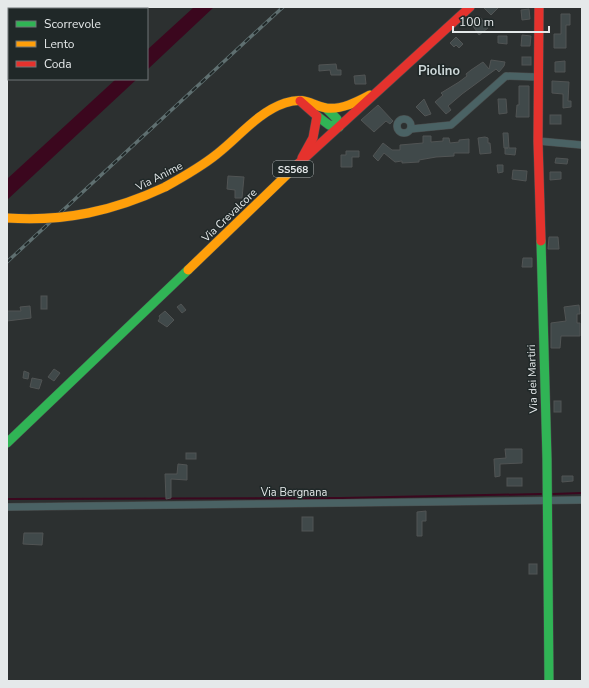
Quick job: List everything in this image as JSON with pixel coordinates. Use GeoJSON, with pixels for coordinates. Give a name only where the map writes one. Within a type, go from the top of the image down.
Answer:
{"type":"FeatureCollection","features":[{"type":"Feature","properties":{"kind":"street","name":"Via Crevalcore"},"geometry":{"type":"LineString","coordinates":[[7,443],[298,164],[470,7]]}},
{"type":"Feature","properties":{"kind":"street","name":"Via dei Martiri"},"geometry":{"type":"LineString","coordinates":[[539,7],[537,77],[547,501],[549,681]]}},
{"type":"Feature","properties":{"kind":"street"},"geometry":{"type":"LineString","coordinates":[[411,128],[451,125],[506,76],[537,77]]}},
{"type":"Feature","properties":{"kind":"street"},"geometry":{"type":"LineString","coordinates":[[326,108],[341,107],[355,103],[380,90]]}},
{"type":"Feature","properties":{"kind":"street"},"geometry":{"type":"LineString","coordinates":[[300,101],[308,101],[326,108],[337,119],[339,128],[328,125],[300,101]]}},
{"type":"Feature","properties":{"kind":"street","name":"Via Anime"},"geometry":{"type":"LineString","coordinates":[[7,218],[62,218],[91,215],[143,198],[191,173],[217,154],[256,118],[267,111],[287,102],[300,101]]}},
{"type":"Feature","properties":{"kind":"street"},"geometry":{"type":"LineString","coordinates":[[298,164],[314,138],[317,127],[316,116]]}},
{"type":"Feature","properties":{"kind":"street"},"geometry":{"type":"LineString","coordinates":[[538,140],[582,145]]}},
{"type":"Feature","properties":{"kind":"street","name":"Via Bergnana"},"geometry":{"type":"LineString","coordinates":[[7,507],[582,500]]}},
{"type":"Feature","properties":{"kind":"shaded area"},"geometry":{"type":"Polygon","coordinates":[[[194,7],[214,7],[148,69],[148,49],[194,7]]]}},
{"type":"Feature","properties":{"kind":"shaded area"},"geometry":{"type":"Polygon","coordinates":[[[115,80],[136,80],[7,200],[7,179],[115,80]]]}},
{"type":"Feature","properties":{"kind":"building"},"geometry":{"type":"Polygon","coordinates":[[[483,7],[499,7],[491,15],[483,7]]]}},
{"type":"Feature","properties":{"kind":"building"},"geometry":{"type":"Polygon","coordinates":[[[529,9],[530,19],[522,20],[521,10],[529,9]]]}},
{"type":"Feature","properties":{"kind":"building"},"geometry":{"type":"Polygon","coordinates":[[[561,14],[570,14],[570,25],[566,25],[566,48],[554,48],[554,34],[561,34],[561,14]]]}},
{"type":"Feature","properties":{"kind":"building"},"geometry":{"type":"Polygon","coordinates":[[[480,17],[488,28],[479,35],[471,23],[480,17]]]}},
{"type":"Feature","properties":{"kind":"building"},"geometry":{"type":"Polygon","coordinates":[[[522,35],[531,36],[530,46],[521,46],[522,35]]]}},
{"type":"Feature","properties":{"kind":"building"},"geometry":{"type":"Polygon","coordinates":[[[498,36],[507,36],[507,44],[498,43],[498,36]]]}},
{"type":"Feature","properties":{"kind":"building"},"geometry":{"type":"Polygon","coordinates":[[[456,37],[463,44],[459,48],[456,45],[454,47],[450,43],[456,37]]]}},
{"type":"Feature","properties":{"kind":"building"},"geometry":{"type":"Polygon","coordinates":[[[522,57],[531,57],[531,65],[522,65],[522,57]]]}},
{"type":"Feature","properties":{"kind":"building"},"geometry":{"type":"Polygon","coordinates":[[[491,60],[505,62],[504,66],[499,72],[496,69],[462,94],[448,106],[451,110],[446,114],[435,102],[443,95],[441,93],[459,82],[467,76],[466,74],[483,62],[489,69],[491,60]]]}},
{"type":"Feature","properties":{"kind":"building"},"geometry":{"type":"Polygon","coordinates":[[[565,61],[565,72],[555,72],[555,62],[565,61]]]}},
{"type":"Feature","properties":{"kind":"building"},"geometry":{"type":"Polygon","coordinates":[[[336,64],[337,70],[341,70],[341,75],[331,75],[330,70],[319,71],[319,65],[336,64]]]}},
{"type":"Feature","properties":{"kind":"building"},"geometry":{"type":"Polygon","coordinates":[[[365,75],[366,84],[355,84],[354,76],[365,75]]]}},
{"type":"Feature","properties":{"kind":"building"},"geometry":{"type":"Polygon","coordinates":[[[552,81],[569,82],[568,101],[571,101],[571,107],[563,108],[563,94],[552,93],[552,81]]]}},
{"type":"Feature","properties":{"kind":"building"},"geometry":{"type":"Polygon","coordinates":[[[519,86],[529,86],[529,117],[516,117],[517,105],[519,105],[519,86]]]}},
{"type":"Feature","properties":{"kind":"building"},"geometry":{"type":"Polygon","coordinates":[[[424,99],[431,114],[425,116],[416,107],[424,99]]]}},
{"type":"Feature","properties":{"kind":"building"},"geometry":{"type":"Polygon","coordinates":[[[498,99],[506,99],[507,113],[499,114],[498,99]]]}},
{"type":"Feature","properties":{"kind":"building"},"geometry":{"type":"Polygon","coordinates":[[[378,105],[393,121],[390,124],[386,121],[374,132],[361,120],[378,105]]]}},
{"type":"Feature","properties":{"kind":"building"},"geometry":{"type":"Polygon","coordinates":[[[550,115],[561,115],[561,124],[550,124],[550,115]]]}},
{"type":"Feature","properties":{"kind":"building"},"geometry":{"type":"Polygon","coordinates":[[[503,133],[508,133],[509,148],[516,148],[515,155],[505,154],[503,133]]]}},
{"type":"Feature","properties":{"kind":"building"},"geometry":{"type":"Polygon","coordinates":[[[423,136],[431,136],[431,142],[443,141],[443,138],[449,138],[450,143],[469,139],[469,153],[454,153],[454,156],[436,157],[419,160],[419,162],[402,163],[402,161],[395,162],[384,153],[378,161],[373,156],[383,143],[392,150],[400,150],[400,145],[423,143],[423,136]]]}},
{"type":"Feature","properties":{"kind":"building"},"geometry":{"type":"Polygon","coordinates":[[[478,138],[488,138],[488,143],[490,143],[491,153],[480,154],[478,138]]]}},
{"type":"Feature","properties":{"kind":"building"},"geometry":{"type":"Polygon","coordinates":[[[346,151],[359,151],[359,157],[352,157],[352,167],[341,167],[341,155],[346,155],[346,151]]]}},
{"type":"Feature","properties":{"kind":"building"},"geometry":{"type":"Polygon","coordinates":[[[556,158],[568,159],[567,164],[555,163],[556,158]]]}},
{"type":"Feature","properties":{"kind":"building"},"geometry":{"type":"Polygon","coordinates":[[[497,165],[503,165],[503,172],[498,173],[497,165]]]}},
{"type":"Feature","properties":{"kind":"building"},"geometry":{"type":"Polygon","coordinates":[[[513,170],[527,171],[526,181],[512,179],[513,170]]]}},
{"type":"Feature","properties":{"kind":"building"},"geometry":{"type":"Polygon","coordinates":[[[550,172],[561,172],[561,179],[550,180],[550,172]]]}},
{"type":"Feature","properties":{"kind":"building"},"geometry":{"type":"Polygon","coordinates":[[[228,176],[244,177],[242,198],[235,198],[235,190],[227,189],[228,176]]]}},
{"type":"Feature","properties":{"kind":"building"},"geometry":{"type":"Polygon","coordinates":[[[549,237],[558,237],[559,249],[548,249],[549,237]]]}},
{"type":"Feature","properties":{"kind":"building"},"geometry":{"type":"Polygon","coordinates":[[[523,258],[532,258],[532,267],[522,267],[523,258]]]}},
{"type":"Feature","properties":{"kind":"building"},"geometry":{"type":"Polygon","coordinates":[[[41,296],[47,296],[47,309],[41,309],[41,296]]]}},
{"type":"Feature","properties":{"kind":"building"},"geometry":{"type":"Polygon","coordinates":[[[181,304],[186,310],[182,313],[177,307],[181,304]]]}},
{"type":"Feature","properties":{"kind":"building"},"geometry":{"type":"Polygon","coordinates":[[[579,305],[580,314],[577,314],[577,323],[580,323],[580,336],[561,336],[560,348],[551,348],[551,323],[566,321],[564,307],[579,305]]]}},
{"type":"Feature","properties":{"kind":"building"},"geometry":{"type":"Polygon","coordinates":[[[30,306],[31,318],[7,321],[7,311],[21,311],[20,307],[30,306]]]}},
{"type":"Feature","properties":{"kind":"building"},"geometry":{"type":"Polygon","coordinates":[[[165,311],[174,320],[167,327],[158,321],[160,318],[159,316],[165,311]]]}},
{"type":"Feature","properties":{"kind":"building"},"geometry":{"type":"Polygon","coordinates":[[[54,369],[60,373],[54,381],[48,377],[54,369]]]}},
{"type":"Feature","properties":{"kind":"building"},"geometry":{"type":"Polygon","coordinates":[[[24,371],[29,373],[28,379],[23,378],[24,371]]]}},
{"type":"Feature","properties":{"kind":"building"},"geometry":{"type":"Polygon","coordinates":[[[32,378],[42,380],[39,389],[30,387],[32,378]]]}},
{"type":"Feature","properties":{"kind":"building"},"geometry":{"type":"Polygon","coordinates":[[[554,401],[561,401],[561,412],[554,412],[554,401]]]}},
{"type":"Feature","properties":{"kind":"building"},"geometry":{"type":"Polygon","coordinates":[[[505,449],[522,449],[522,463],[500,464],[500,476],[495,477],[494,459],[506,458],[505,449]]]}},
{"type":"Feature","properties":{"kind":"building"},"geometry":{"type":"Polygon","coordinates":[[[186,453],[196,453],[196,459],[186,459],[186,453]]]}},
{"type":"Feature","properties":{"kind":"building"},"geometry":{"type":"Polygon","coordinates":[[[178,464],[187,465],[187,480],[171,479],[171,498],[166,499],[165,474],[177,474],[178,464]]]}},
{"type":"Feature","properties":{"kind":"building"},"geometry":{"type":"Polygon","coordinates":[[[562,476],[573,476],[573,481],[562,482],[562,476]]]}},
{"type":"Feature","properties":{"kind":"building"},"geometry":{"type":"Polygon","coordinates":[[[507,478],[522,478],[522,486],[507,486],[507,478]]]}},
{"type":"Feature","properties":{"kind":"building"},"geometry":{"type":"Polygon","coordinates":[[[426,511],[426,521],[422,521],[422,536],[417,536],[417,512],[426,511]]]}},
{"type":"Feature","properties":{"kind":"building"},"geometry":{"type":"Polygon","coordinates":[[[302,517],[313,517],[313,531],[302,531],[302,517]]]}},
{"type":"Feature","properties":{"kind":"building"},"geometry":{"type":"Polygon","coordinates":[[[24,533],[43,533],[42,545],[23,544],[24,533]]]}},
{"type":"Feature","properties":{"kind":"building"},"geometry":{"type":"Polygon","coordinates":[[[529,564],[537,564],[537,574],[529,574],[529,564]]]}},
{"type":"Feature","properties":{"kind":"waterway"},"geometry":{"type":"LineString","coordinates":[[553,494],[582,493]]}},
{"type":"Feature","properties":{"kind":"waterway"},"geometry":{"type":"LineString","coordinates":[[7,499],[342,498],[541,494]]}},
{"type":"Feature","properties":{"kind":"railway"},"geometry":{"type":"LineString","coordinates":[[7,262],[283,7]]}},
{"type":"Feature","properties":{"kind":"traffic: fast"},"geometry":{"type":"LineString","coordinates":[[317,116],[329,125],[339,127],[337,119],[326,108]]}},
{"type":"Feature","properties":{"kind":"traffic: fast"},"geometry":{"type":"LineString","coordinates":[[541,241],[547,459],[549,681]]}},
{"type":"Feature","properties":{"kind":"traffic: fast"},"geometry":{"type":"LineString","coordinates":[[7,443],[188,270]]}},
{"type":"Feature","properties":{"kind":"traffic: slow"},"geometry":{"type":"LineString","coordinates":[[165,187],[192,172],[211,159],[257,119],[275,107],[298,100],[321,107],[337,108],[354,103],[370,95]]}},
{"type":"Feature","properties":{"kind":"traffic: slow"},"geometry":{"type":"LineString","coordinates":[[188,270],[298,164]]}},
{"type":"Feature","properties":{"kind":"traffic: slow"},"geometry":{"type":"LineString","coordinates":[[7,218],[49,218],[88,213],[127,203],[165,187]]}},
{"type":"Feature","properties":{"kind":"traffic: jam"},"geometry":{"type":"LineString","coordinates":[[298,164],[470,7]]}},
{"type":"Feature","properties":{"kind":"traffic: jam"},"geometry":{"type":"LineString","coordinates":[[539,7],[538,141],[541,241]]}},
{"type":"Feature","properties":{"kind":"traffic: jam"},"geometry":{"type":"LineString","coordinates":[[300,101],[317,116],[313,138],[302,158]]}},
{"type":"Feature","properties":{"kind":"district","name":"Piolino"},"geometry":{"type":"Point","coordinates":[439,70]}}]}
